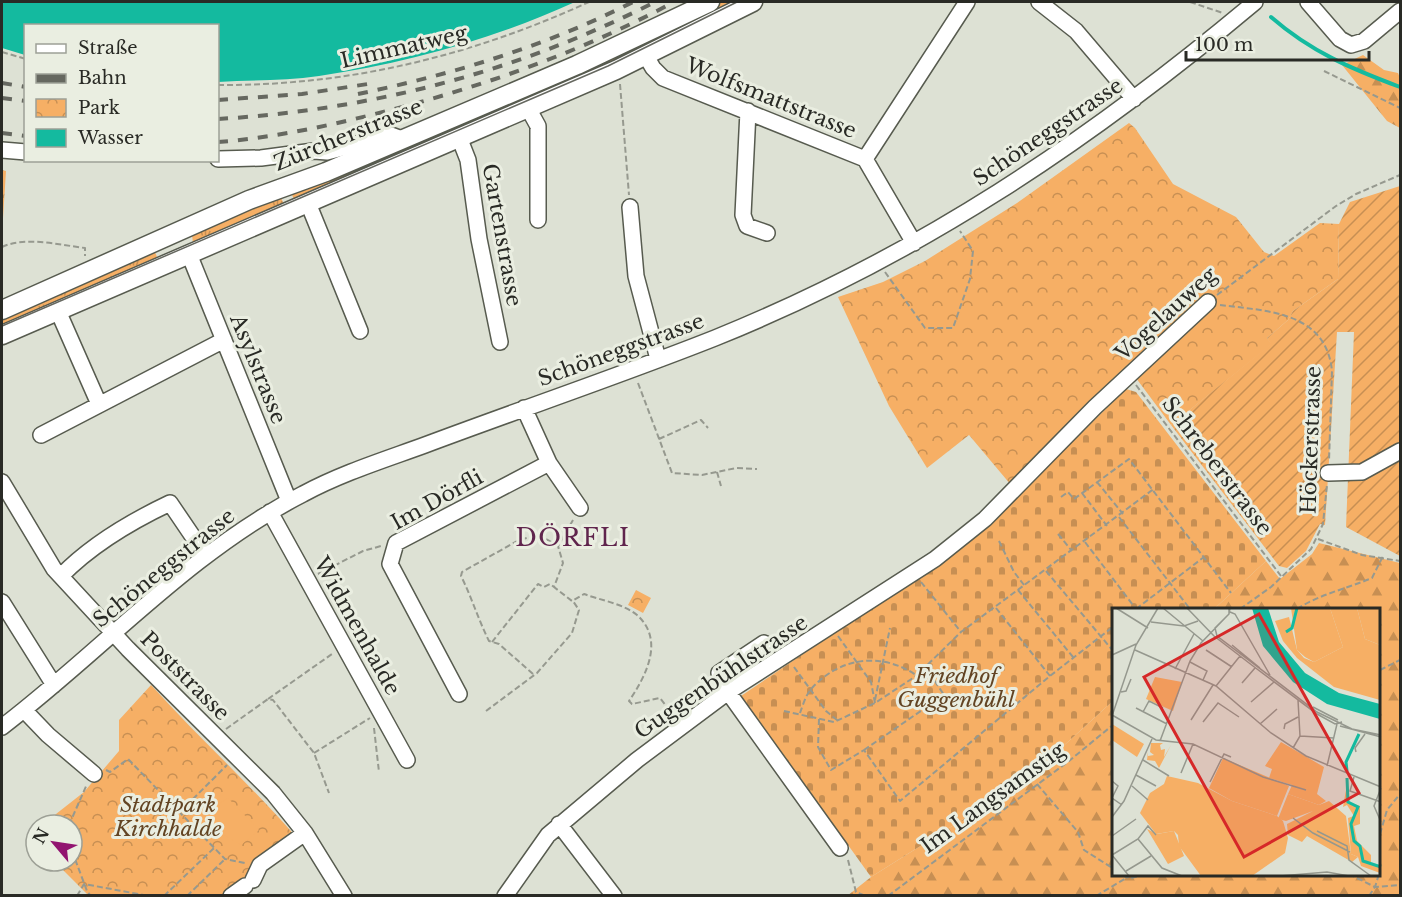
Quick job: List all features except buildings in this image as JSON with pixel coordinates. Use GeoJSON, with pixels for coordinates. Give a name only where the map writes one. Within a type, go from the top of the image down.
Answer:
{"type":"FeatureCollection","features":[{"type":"Feature","properties":{"kind":"main road","name":"Zürcherstrasse"},"geometry":{"type":"LineString","coordinates":[[2,310],[179,230],[282,186],[326,172],[628,42],[710,2]]}},
{"type":"Feature","properties":{"kind":"main road","name":"Zürcherstrasse"},"geometry":{"type":"LineString","coordinates":[[2,335],[615,70],[753,2]]}},
{"type":"Feature","properties":{"kind":"main road"},"geometry":{"type":"LineString","coordinates":[[179,230],[189,254]]}},
{"type":"Feature","properties":{"kind":"street"},"geometry":{"type":"LineString","coordinates":[[865,159],[967,2]]}},
{"type":"Feature","properties":{"kind":"street"},"geometry":{"type":"LineString","coordinates":[[1039,2],[1076,31],[1134,99]]}},
{"type":"Feature","properties":{"kind":"street","name":"Schöneggstrasse"},"geometry":{"type":"LineString","coordinates":[[2,727],[206,556],[289,501],[350,472],[633,369],[749,323],[879,262],[954,221],[1072,145],[1134,99],[1255,2]]}},
{"type":"Feature","properties":{"kind":"street"},"geometry":{"type":"LineString","coordinates":[[1308,2],[1340,39],[1351,45],[1364,41],[1401,11]]}},
{"type":"Feature","properties":{"kind":"street","name":"Wolfsmattstrasse"},"geometry":{"type":"LineString","coordinates":[[646,56],[663,78],[865,159],[914,243]]}},
{"type":"Feature","properties":{"kind":"street"},"geometry":{"type":"LineString","coordinates":[[528,108],[538,126],[538,220]]}},
{"type":"Feature","properties":{"kind":"street"},"geometry":{"type":"LineString","coordinates":[[748,111],[743,215],[747,226],[768,233]]}},
{"type":"Feature","properties":{"kind":"street"},"geometry":{"type":"LineString","coordinates":[[219,159],[261,158],[314,151],[327,152],[391,135],[402,139]]}},
{"type":"Feature","properties":{"kind":"street","name":"Gartenstrasse"},"geometry":{"type":"LineString","coordinates":[[459,137],[468,160],[479,239],[500,342]]}},
{"type":"Feature","properties":{"kind":"street"},"geometry":{"type":"LineString","coordinates":[[2,150],[24,152]]}},
{"type":"Feature","properties":{"kind":"street"},"geometry":{"type":"LineString","coordinates":[[308,203],[360,331]]}},
{"type":"Feature","properties":{"kind":"street"},"geometry":{"type":"LineString","coordinates":[[630,207],[636,276],[658,359]]}},
{"type":"Feature","properties":{"kind":"street","name":"Asylstrasse"},"geometry":{"type":"LineString","coordinates":[[189,254],[289,501]]}},
{"type":"Feature","properties":{"kind":"street","name":"Vogelauweg"},"geometry":{"type":"LineString","coordinates":[[985,519],[1128,377],[1208,302]]}},
{"type":"Feature","properties":{"kind":"street"},"geometry":{"type":"LineString","coordinates":[[58,311],[99,404]]}},
{"type":"Feature","properties":{"kind":"street"},"geometry":{"type":"LineString","coordinates":[[41,435],[224,340]]}},
{"type":"Feature","properties":{"kind":"street"},"geometry":{"type":"LineString","coordinates":[[524,408],[549,463],[580,508]]}},
{"type":"Feature","properties":{"kind":"street"},"geometry":{"type":"LineString","coordinates":[[1328,473],[1362,472],[1401,451]]}},
{"type":"Feature","properties":{"kind":"street","name":"Im Dörfli"},"geometry":{"type":"LineString","coordinates":[[459,694],[390,564],[396,543],[549,463]]}},
{"type":"Feature","properties":{"kind":"street","name":"Poststrasse"},"geometry":{"type":"LineString","coordinates":[[2,482],[54,569],[114,634],[273,793],[305,833],[344,896]]}},
{"type":"Feature","properties":{"kind":"street"},"geometry":{"type":"LineString","coordinates":[[61,576],[115,534],[143,516],[170,503],[206,556]]}},
{"type":"Feature","properties":{"kind":"street","name":"Widmenhalde"},"geometry":{"type":"LineString","coordinates":[[270,512],[342,647],[407,760]]}},
{"type":"Feature","properties":{"kind":"street","name":"Guggenbühlstrasse"},"geometry":{"type":"LineString","coordinates":[[505,896],[536,850],[559,824],[682,725],[728,692],[914,573],[985,519]]}},
{"type":"Feature","properties":{"kind":"street"},"geometry":{"type":"LineString","coordinates":[[2,602],[54,685]]}},
{"type":"Feature","properties":{"kind":"street"},"geometry":{"type":"LineString","coordinates":[[764,643],[718,674],[728,692],[840,848]]}},
{"type":"Feature","properties":{"kind":"street"},"geometry":{"type":"LineString","coordinates":[[24,710],[48,735],[94,774]]}},
{"type":"Feature","properties":{"kind":"street"},"geometry":{"type":"LineString","coordinates":[[559,824],[614,896]]}},
{"type":"Feature","properties":{"kind":"street"},"geometry":{"type":"LineString","coordinates":[[231,896],[249,883],[260,865],[305,833]]}},
{"type":"Feature","properties":{"kind":"path","name":"Limmatweg"},"geometry":{"type":"LineString","coordinates":[[219,85],[311,81],[405,67],[515,34],[589,2]]}},
{"type":"Feature","properties":{"kind":"path"},"geometry":{"type":"LineString","coordinates":[[2,52],[24,58]]}},
{"type":"Feature","properties":{"kind":"path"},"geometry":{"type":"LineString","coordinates":[[615,70],[620,86],[630,207]]}},
{"type":"Feature","properties":{"kind":"path"},"geometry":{"type":"LineString","coordinates":[[1324,71],[1401,108]]}},
{"type":"Feature","properties":{"kind":"path","name":"Vogelauweg"},"geometry":{"type":"LineString","coordinates":[[1208,302],[1243,273],[1336,206],[1375,185],[1401,175]]}},
{"type":"Feature","properties":{"kind":"path"},"geometry":{"type":"LineString","coordinates":[[879,262],[925,328],[952,328],[970,279],[973,251],[954,221]]}},
{"type":"Feature","properties":{"kind":"path"},"geometry":{"type":"LineString","coordinates":[[2,247],[11,243],[85,248],[85,261]]}},
{"type":"Feature","properties":{"kind":"path","name":"Höckerstrasse"},"geometry":{"type":"LineString","coordinates":[[1208,302],[1293,318],[1313,331],[1320,339],[1331,362],[1326,505],[1318,539],[1306,555],[1281,576]]}},
{"type":"Feature","properties":{"kind":"path"},"geometry":{"type":"LineString","coordinates":[[633,369],[672,473],[702,475],[736,468],[757,469]]}},
{"type":"Feature","properties":{"kind":"path","name":"Schreberstrasse"},"geometry":{"type":"LineString","coordinates":[[1128,377],[1281,576]]}},
{"type":"Feature","properties":{"kind":"path"},"geometry":{"type":"LineString","coordinates":[[659,439],[701,420],[708,428]]}},
{"type":"Feature","properties":{"kind":"path"},"geometry":{"type":"LineString","coordinates":[[1061,497],[1068,492],[1074,499],[1129,459],[1231,593]]}},
{"type":"Feature","properties":{"kind":"path"},"geometry":{"type":"LineString","coordinates":[[717,472],[721,486]]}},
{"type":"Feature","properties":{"kind":"path"},"geometry":{"type":"LineString","coordinates":[[1097,482],[1123,514]]}},
{"type":"Feature","properties":{"kind":"path"},"geometry":{"type":"LineString","coordinates":[[784,711],[834,722],[875,703],[916,676],[961,632],[996,609],[1024,585],[1154,490]]}},
{"type":"Feature","properties":{"kind":"path"},"geometry":{"type":"LineString","coordinates":[[1082,493],[1107,526]]}},
{"type":"Feature","properties":{"kind":"path"},"geometry":{"type":"LineString","coordinates":[[558,546],[580,508]]}},
{"type":"Feature","properties":{"kind":"path"},"geometry":{"type":"LineString","coordinates":[[1119,517],[1189,608]]}},
{"type":"Feature","properties":{"kind":"path"},"geometry":{"type":"LineString","coordinates":[[1058,534],[1072,551]]}},
{"type":"Feature","properties":{"kind":"path"},"geometry":{"type":"LineString","coordinates":[[533,674],[499,644],[489,641],[474,612],[474,604],[461,576],[462,572],[519,540],[539,535],[558,546],[563,563],[554,587]]}},
{"type":"Feature","properties":{"kind":"path"},"geometry":{"type":"LineString","coordinates":[[1318,539],[1362,555],[1383,556],[1401,561]]}},
{"type":"Feature","properties":{"kind":"path"},"geometry":{"type":"LineString","coordinates":[[999,541],[1014,572],[1024,585]]}},
{"type":"Feature","properties":{"kind":"path"},"geometry":{"type":"LineString","coordinates":[[1085,542],[1135,608]]}},
{"type":"Feature","properties":{"kind":"path"},"geometry":{"type":"LineString","coordinates":[[307,580],[363,551],[396,543]]}},
{"type":"Feature","properties":{"kind":"path"},"geometry":{"type":"LineString","coordinates":[[1299,608],[1326,593],[1342,591],[1372,578],[1383,556]]}},
{"type":"Feature","properties":{"kind":"path"},"geometry":{"type":"LineString","coordinates":[[1137,608],[1204,557]]}},
{"type":"Feature","properties":{"kind":"path"},"geometry":{"type":"LineString","coordinates":[[1046,571],[1112,649]]}},
{"type":"Feature","properties":{"kind":"path"},"geometry":{"type":"LineString","coordinates":[[914,573],[961,632]]}},
{"type":"Feature","properties":{"kind":"path"},"geometry":{"type":"LineString","coordinates":[[1241,608],[1281,576]]}},
{"type":"Feature","properties":{"kind":"path"},"geometry":{"type":"LineString","coordinates":[[486,711],[533,674],[572,633],[579,610],[573,601],[550,584],[544,587],[538,584],[492,642]]}},
{"type":"Feature","properties":{"kind":"path"},"geometry":{"type":"LineString","coordinates":[[1018,590],[1074,657]]}},
{"type":"Feature","properties":{"kind":"path"},"geometry":{"type":"LineString","coordinates":[[573,601],[584,594],[637,616],[647,630],[652,646],[649,664],[642,681],[629,701],[632,704],[660,698],[682,725]]}},
{"type":"Feature","properties":{"kind":"path"},"geometry":{"type":"LineString","coordinates":[[996,609],[1050,676]]}},
{"type":"Feature","properties":{"kind":"path"},"geometry":{"type":"LineString","coordinates":[[832,627],[871,682],[875,703]]}},
{"type":"Feature","properties":{"kind":"path"},"geometry":{"type":"LineString","coordinates":[[875,703],[890,628]]}},
{"type":"Feature","properties":{"kind":"path"},"geometry":{"type":"LineString","coordinates":[[864,750],[900,801],[1112,628]]}},
{"type":"Feature","properties":{"kind":"path"},"geometry":{"type":"LineString","coordinates":[[217,737],[342,647]]}},
{"type":"Feature","properties":{"kind":"path"},"geometry":{"type":"LineString","coordinates":[[786,656],[826,711],[837,720]]}},
{"type":"Feature","properties":{"kind":"path"},"geometry":{"type":"LineString","coordinates":[[800,713],[810,689],[829,673],[856,661],[884,660],[902,665],[916,676]]}},
{"type":"Feature","properties":{"kind":"path"},"geometry":{"type":"LineString","coordinates":[[1381,670],[1401,660]]}},
{"type":"Feature","properties":{"kind":"path"},"geometry":{"type":"LineString","coordinates":[[819,719],[818,747],[831,770],[944,695],[925,666]]}},
{"type":"Feature","properties":{"kind":"path"},"geometry":{"type":"LineString","coordinates":[[268,699],[277,704],[314,753],[329,793]]}},
{"type":"Feature","properties":{"kind":"path"},"geometry":{"type":"LineString","coordinates":[[314,753],[372,716],[379,772]]}},
{"type":"Feature","properties":{"kind":"path","name":"Im Langsamstig"},"geometry":{"type":"LineString","coordinates":[[888,896],[1112,726]]}},
{"type":"Feature","properties":{"kind":"path"},"geometry":{"type":"LineString","coordinates":[[180,812],[236,756]]}},
{"type":"Feature","properties":{"kind":"path"},"geometry":{"type":"LineString","coordinates":[[74,813],[87,783],[94,774],[100,768],[110,772],[128,759],[225,859],[260,865]]}},
{"type":"Feature","properties":{"kind":"path"},"geometry":{"type":"LineString","coordinates":[[1037,784],[1078,832],[1084,850],[1112,868]]}},
{"type":"Feature","properties":{"kind":"path"},"geometry":{"type":"LineString","coordinates":[[1381,831],[1387,810],[1401,794]]}},
{"type":"Feature","properties":{"kind":"path"},"geometry":{"type":"LineString","coordinates":[[164,896],[214,848]]}},
{"type":"Feature","properties":{"kind":"path"},"geometry":{"type":"LineString","coordinates":[[840,848],[847,857],[856,892],[866,896]]}},
{"type":"Feature","properties":{"kind":"path"},"geometry":{"type":"LineString","coordinates":[[187,896],[225,859]]}},
{"type":"Feature","properties":{"kind":"path"},"geometry":{"type":"LineString","coordinates":[[80,873],[91,896]]}},
{"type":"Feature","properties":{"kind":"path"},"geometry":{"type":"LineString","coordinates":[[1124,876],[1128,879]]}},
{"type":"Feature","properties":{"kind":"path"},"geometry":{"type":"LineString","coordinates":[[1128,879],[1131,876]]}},
{"type":"Feature","properties":{"kind":"path"},"geometry":{"type":"LineString","coordinates":[[1096,896],[1128,879],[1139,876]]}},
{"type":"Feature","properties":{"kind":"path"},"geometry":{"type":"LineString","coordinates":[[1353,876],[1376,887],[1401,885]]}},
{"type":"Feature","properties":{"kind":"path"},"geometry":{"type":"LineString","coordinates":[[1369,896],[1376,887],[1379,876]]}},
{"type":"Feature","properties":{"kind":"path"},"geometry":{"type":"LineString","coordinates":[[77,896],[84,884]]}},
{"type":"Feature","properties":{"kind":"path"},"geometry":{"type":"LineString","coordinates":[[84,884],[149,896]]}},
{"type":"Feature","properties":{"kind":"green space"},"geometry":{"type":"Polygon","coordinates":[[[718,2],[745,2],[653,48],[296,205],[291,192],[718,2]]]}},
{"type":"Feature","properties":{"kind":"green space"},"geometry":{"type":"Polygon","coordinates":[[[1363,55],[1384,70],[1398,73],[1400,78],[1400,128],[1387,121],[1342,65],[1363,55]]]}},
{"type":"Feature","properties":{"kind":"green space"},"geometry":{"type":"Polygon","coordinates":[[[1129,123],[1135,128],[1173,184],[1236,217],[1264,252],[1274,256],[1320,223],[1339,224],[1338,279],[1293,311],[1288,320],[1267,338],[1272,344],[1171,425],[1130,370],[1011,485],[969,435],[927,468],[889,406],[838,297],[883,282],[925,261],[1017,203],[1129,123]]]}},
{"type":"Feature","properties":{"kind":"green space"},"geometry":{"type":"Polygon","coordinates":[[[2,170],[6,171],[2,234],[2,170]]]}},
{"type":"Feature","properties":{"kind":"green space"},"geometry":{"type":"Polygon","coordinates":[[[1400,186],[1400,556],[1346,527],[1354,332],[1337,332],[1325,525],[1320,524],[1306,551],[1287,568],[1279,566],[1171,425],[1271,344],[1267,338],[1288,320],[1293,311],[1338,279],[1339,224],[1350,202],[1400,186]]]}},
{"type":"Feature","properties":{"kind":"green space"},"geometry":{"type":"Polygon","coordinates":[[[279,193],[286,209],[193,244],[192,234],[279,193]]]}},
{"type":"Feature","properties":{"kind":"green space"},"geometry":{"type":"Polygon","coordinates":[[[153,247],[159,262],[2,330],[2,314],[153,247]]]}},
{"type":"Feature","properties":{"kind":"green space","name":"Friedhof Guggenbühl"},"geometry":{"type":"Polygon","coordinates":[[[1126,389],[1136,392],[1266,561],[1215,608],[1112,608],[1112,702],[1027,779],[871,877],[741,696],[946,557],[995,518],[1126,389]]]}},
{"type":"Feature","properties":{"kind":"green space"},"geometry":{"type":"Polygon","coordinates":[[[1319,543],[1400,563],[1400,895],[847,896],[871,877],[1027,779],[1112,702],[1112,876],[1381,876],[1381,608],[1215,608],[1266,561],[1280,579],[1312,554],[1319,543]]]}},
{"type":"Feature","properties":{"kind":"green space"},"geometry":{"type":"Polygon","coordinates":[[[636,590],[651,598],[643,613],[628,605],[636,590]]]}},
{"type":"Feature","properties":{"kind":"green space","name":"Stadtpark Kirchhalde"},"geometry":{"type":"Polygon","coordinates":[[[151,685],[297,838],[254,874],[222,895],[88,895],[66,873],[84,873],[84,813],[57,813],[84,792],[119,751],[119,720],[151,685]]]}},
{"type":"Feature","properties":{"kind":"green space"},"geometry":{"type":"Polygon","coordinates":[[[199,797],[207,805],[217,805],[228,798],[259,830],[241,845],[224,835],[213,841],[185,812],[199,797]]]}},
{"type":"Feature","properties":{"kind":"water"},"geometry":{"type":"Polygon","coordinates":[[[2,2],[575,2],[513,27],[450,48],[352,71],[307,78],[219,82],[219,24],[24,24],[24,55],[2,48],[2,2]]]}},
{"type":"Feature","properties":{"kind":"waterway"},"geometry":{"type":"LineString","coordinates":[[1271,17],[1317,50],[1400,87]]}},
{"type":"Feature","properties":{"kind":"tram line"},"geometry":{"type":"LineString","coordinates":[[2,326],[608,66],[737,2]]}},
{"type":"Feature","properties":{"kind":"railway"},"geometry":{"type":"LineString","coordinates":[[358,94],[499,57],[567,32],[633,2]]}},
{"type":"Feature","properties":{"kind":"railway"},"geometry":{"type":"LineString","coordinates":[[219,119],[331,107],[442,83],[550,49],[655,2]]}},
{"type":"Feature","properties":{"kind":"railway"},"geometry":{"type":"LineString","coordinates":[[219,142],[316,128],[452,93],[565,53],[674,2]]}},
{"type":"Feature","properties":{"kind":"railway"},"geometry":{"type":"LineString","coordinates":[[2,83],[24,87]]}},
{"type":"Feature","properties":{"kind":"railway"},"geometry":{"type":"LineString","coordinates":[[219,100],[302,94],[368,84]]}},
{"type":"Feature","properties":{"kind":"railway"},"geometry":{"type":"LineString","coordinates":[[2,98],[24,101]]}},
{"type":"Feature","properties":{"kind":"railway"},"geometry":{"type":"LineString","coordinates":[[2,133],[24,136]]}},
{"type":"Feature","properties":{"kind":"district","name":"DÖRFLI"},"geometry":{"type":"Point","coordinates":[573,538]}}]}
